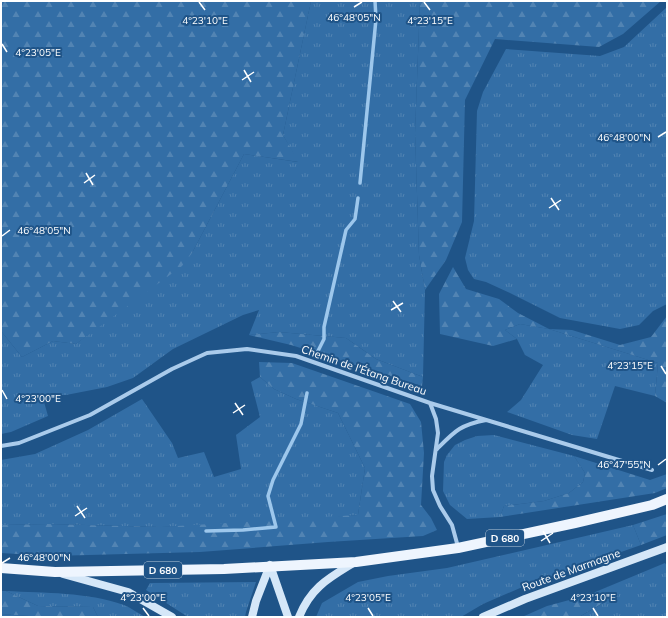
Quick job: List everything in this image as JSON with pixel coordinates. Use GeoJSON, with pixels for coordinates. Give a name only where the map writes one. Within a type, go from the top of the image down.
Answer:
{"type":"FeatureCollection","features":[{"type":"Feature","properties":{"kind":"main road","name":"D 680"},"geometry":{"type":"LineString","coordinates":[[1,568],[55,572],[224,569],[270,565],[356,562],[458,548],[575,523],[667,499]]}},
{"type":"Feature","properties":{"kind":"main road","name":"Route de Marmagne"},"geometry":{"type":"LineString","coordinates":[[483,617],[525,599],[667,546]]}},
{"type":"Feature","properties":{"kind":"main road"},"geometry":{"type":"LineString","coordinates":[[299,617],[308,598],[320,585],[356,562]]}},
{"type":"Feature","properties":{"kind":"main road"},"geometry":{"type":"LineString","coordinates":[[252,617],[256,601],[270,565]]}},
{"type":"Feature","properties":{"kind":"main road"},"geometry":{"type":"LineString","coordinates":[[270,565],[288,617]]}},
{"type":"Feature","properties":{"kind":"main road"},"geometry":{"type":"LineString","coordinates":[[55,572],[128,592],[172,617]]}},
{"type":"Feature","properties":{"kind":"street","name":"Chemin de l'Étang Bureau"},"geometry":{"type":"LineString","coordinates":[[1,446],[19,443],[90,415],[172,369],[207,353],[247,349],[296,356],[430,403],[488,419],[652,470]]}},
{"type":"Feature","properties":{"kind":"street","name":"Chemin de l'Étang Bureau"},"geometry":{"type":"LineString","coordinates":[[430,403],[436,419],[438,433],[432,476],[433,490],[440,506],[452,525],[458,548]]}},
{"type":"Feature","properties":{"kind":"street","name":"Chemin de l'Étang Bureau"},"geometry":{"type":"LineString","coordinates":[[436,449],[455,431],[468,423],[488,419]]}},
{"type":"Feature","properties":{"kind":"green space"},"geometry":{"type":"Polygon","coordinates":[[[1,1],[311,1],[283,135],[299,162],[244,154],[192,253],[182,266],[76,344],[53,341],[22,357],[1,331],[1,1]]]}},
{"type":"Feature","properties":{"kind":"green space"},"geometry":{"type":"Polygon","coordinates":[[[311,1],[420,1],[415,133],[419,255],[425,290],[423,377],[376,359],[346,338],[279,332],[249,335],[259,310],[243,315],[173,349],[133,378],[107,387],[66,395],[42,395],[48,416],[11,432],[1,434],[1,331],[22,357],[53,341],[76,344],[192,253],[244,154],[298,162],[283,135],[311,1]]]}},
{"type":"Feature","properties":{"kind":"green space"},"geometry":{"type":"Polygon","coordinates":[[[420,1],[661,1],[623,34],[599,47],[495,39],[465,100],[462,222],[446,260],[425,290],[419,255],[415,133],[420,1]]]}},
{"type":"Feature","properties":{"kind":"green space"},"geometry":{"type":"Polygon","coordinates":[[[667,7],[667,304],[653,311],[639,325],[620,329],[560,318],[486,282],[474,279],[468,270],[465,258],[474,221],[477,111],[483,92],[506,49],[600,56],[624,47],[667,7]]]}},
{"type":"Feature","properties":{"kind":"green space"},"geometry":{"type":"Polygon","coordinates":[[[453,267],[466,289],[499,299],[518,313],[549,329],[520,324],[505,330],[517,339],[493,346],[440,334],[439,294],[453,267]]]}},
{"type":"Feature","properties":{"kind":"green space"},"geometry":{"type":"Polygon","coordinates":[[[667,316],[667,403],[655,396],[658,363],[549,329],[572,330],[620,345],[651,337],[667,316]]]}},
{"type":"Feature","properties":{"kind":"green space"},"geometry":{"type":"Polygon","coordinates":[[[520,324],[549,329],[658,363],[655,396],[615,386],[597,439],[572,435],[507,412],[521,400],[543,365],[525,355],[517,339],[505,330],[520,324]]]}},
{"type":"Feature","properties":{"kind":"green space"},"geometry":{"type":"Polygon","coordinates":[[[279,332],[346,338],[376,359],[423,377],[422,386],[291,345],[249,335],[279,332]]]}},
{"type":"Feature","properties":{"kind":"green space"},"geometry":{"type":"Polygon","coordinates":[[[259,362],[292,363],[410,404],[421,422],[424,453],[421,505],[431,518],[437,530],[423,536],[200,552],[51,556],[1,553],[1,525],[48,524],[161,527],[358,515],[365,468],[338,413],[296,399],[274,389],[260,377],[259,362]]]}},
{"type":"Feature","properties":{"kind":"green space"},"geometry":{"type":"Polygon","coordinates":[[[260,377],[274,389],[296,399],[338,413],[365,468],[358,515],[274,523],[161,527],[48,524],[1,525],[1,460],[35,454],[88,430],[142,399],[172,443],[178,458],[204,452],[214,477],[241,469],[236,435],[260,417],[251,382],[260,377]]]}},
{"type":"Feature","properties":{"kind":"green space"},"geometry":{"type":"Polygon","coordinates":[[[494,435],[574,456],[585,473],[583,482],[569,493],[544,501],[504,506],[500,517],[467,519],[450,505],[443,491],[444,462],[447,455],[455,445],[477,436],[494,435]]]}},
{"type":"Feature","properties":{"kind":"green space"},"geometry":{"type":"Polygon","coordinates":[[[574,456],[650,480],[667,474],[667,488],[655,493],[500,517],[504,506],[544,501],[569,493],[583,482],[585,473],[574,456]]]}},
{"type":"Feature","properties":{"kind":"green space"},"geometry":{"type":"Polygon","coordinates":[[[667,514],[667,535],[641,545],[633,525],[667,514]]]}},
{"type":"Feature","properties":{"kind":"green space"},"geometry":{"type":"Polygon","coordinates":[[[633,525],[641,545],[527,585],[483,604],[461,617],[316,617],[322,603],[358,582],[388,576],[447,568],[633,525]]]}},
{"type":"Feature","properties":{"kind":"green space"},"geometry":{"type":"Polygon","coordinates":[[[665,563],[667,566],[667,617],[579,617],[607,601],[588,595],[665,563]]]}},
{"type":"Feature","properties":{"kind":"green space"},"geometry":{"type":"Polygon","coordinates":[[[256,582],[245,617],[188,617],[146,590],[150,583],[256,582]]]}},
{"type":"Feature","properties":{"kind":"green space"},"geometry":{"type":"Polygon","coordinates":[[[1,591],[6,591],[38,606],[93,607],[98,617],[43,617],[1,614],[1,591]]]}},
{"type":"Feature","properties":{"kind":"green space"},"geometry":{"type":"Polygon","coordinates":[[[6,591],[81,595],[124,605],[145,617],[98,617],[93,607],[38,606],[6,591]]]}},
{"type":"Feature","properties":{"kind":"green space"},"geometry":{"type":"Polygon","coordinates":[[[588,595],[608,600],[579,617],[522,617],[547,606],[588,595]]]}},
{"type":"Feature","properties":{"kind":"green space"},"geometry":{"type":"Polygon","coordinates":[[[1,614],[43,617],[1,617],[1,614]]]}},
{"type":"Feature","properties":{"kind":"waterway"},"geometry":{"type":"LineString","coordinates":[[360,183],[376,19],[375,1]]}},
{"type":"Feature","properties":{"kind":"waterway"},"geometry":{"type":"LineString","coordinates":[[315,357],[324,339],[324,327],[346,230],[355,219],[358,198]]}},
{"type":"Feature","properties":{"kind":"waterway"},"geometry":{"type":"LineString","coordinates":[[206,531],[276,527],[268,496],[273,480],[301,424],[307,393]]}}]}
